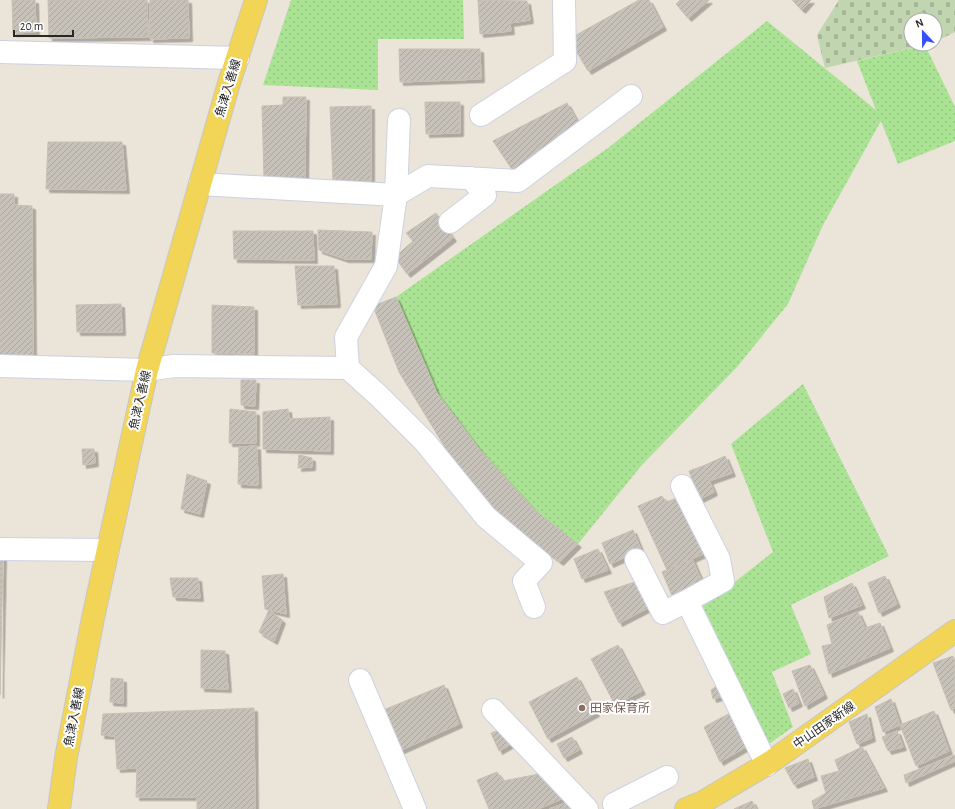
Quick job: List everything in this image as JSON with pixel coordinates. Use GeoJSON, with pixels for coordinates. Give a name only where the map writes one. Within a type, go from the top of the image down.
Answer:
{"type":"FeatureCollection","features":[{"type":"Feature","properties":{"kind":"main road","name":"魚津入善線"},"geometry":{"type":"LineString","coordinates":[[60,809],[68,750],[108,550],[147,370],[200,184],[256,0]]}},
{"type":"Feature","properties":{"kind":"main road","name":"中山田家新線"},"geometry":{"type":"LineString","coordinates":[[686,809],[703,802],[766,765],[955,631]]}},
{"type":"Feature","properties":{"kind":"street"},"geometry":{"type":"LineString","coordinates":[[481,115],[566,61],[564,0]]}},
{"type":"Feature","properties":{"kind":"street"},"geometry":{"type":"LineString","coordinates":[[0,52],[238,58]]}},
{"type":"Feature","properties":{"kind":"street"},"geometry":{"type":"LineString","coordinates":[[200,184],[396,195],[428,176],[518,181],[631,96]]}},
{"type":"Feature","properties":{"kind":"street"},"geometry":{"type":"LineString","coordinates":[[348,368],[346,337],[386,266],[396,195],[399,120]]}},
{"type":"Feature","properties":{"kind":"street"},"geometry":{"type":"LineString","coordinates":[[450,222],[485,195],[471,178]]}},
{"type":"Feature","properties":{"kind":"street"},"geometry":{"type":"LineString","coordinates":[[0,366],[147,370],[174,366],[348,368],[380,397],[425,442],[486,517],[541,563],[524,581],[534,607]]}},
{"type":"Feature","properties":{"kind":"street"},"geometry":{"type":"LineString","coordinates":[[636,560],[663,613],[723,581],[719,559],[682,486]]}},
{"type":"Feature","properties":{"kind":"street"},"geometry":{"type":"LineString","coordinates":[[0,549],[108,550]]}},
{"type":"Feature","properties":{"kind":"street"},"geometry":{"type":"LineString","coordinates":[[687,601],[766,765]]}},
{"type":"Feature","properties":{"kind":"street"},"geometry":{"type":"LineString","coordinates":[[360,680],[415,809]]}},
{"type":"Feature","properties":{"kind":"street"},"geometry":{"type":"LineString","coordinates":[[493,710],[587,809]]}},
{"type":"Feature","properties":{"kind":"street"},"geometry":{"type":"LineString","coordinates":[[617,809],[614,804],[667,777]]}},
{"type":"Feature","properties":{"kind":"green space"},"geometry":{"type":"Polygon","coordinates":[[[291,0],[463,0],[464,39],[378,39],[378,90],[263,85],[291,0]]]}},
{"type":"Feature","properties":{"kind":"green space"},"geometry":{"type":"Polygon","coordinates":[[[839,0],[955,0],[955,32],[943,38],[943,12],[903,12],[903,50],[825,68],[817,35],[839,0]]]}},
{"type":"Feature","properties":{"kind":"green space"},"geometry":{"type":"Polygon","coordinates":[[[767,21],[876,110],[857,61],[903,50],[903,52],[928,52],[955,107],[955,141],[898,164],[881,121],[823,225],[788,304],[737,367],[641,466],[578,544],[536,511],[480,450],[437,393],[396,297],[608,148],[767,21]]]}},
{"type":"Feature","properties":{"kind":"green space"},"geometry":{"type":"Polygon","coordinates":[[[803,384],[889,556],[791,605],[811,654],[772,672],[793,727],[766,746],[700,606],[726,589],[773,552],[731,444],[803,384]]]}},
{"type":"Feature","properties":{"kind":"building"},"geometry":{"type":"Polygon","coordinates":[[[12,0],[35,0],[36,32],[13,33],[12,0]]]}},
{"type":"Feature","properties":{"kind":"building"},"geometry":{"type":"Polygon","coordinates":[[[48,0],[147,0],[148,37],[49,38],[48,0]]]}},
{"type":"Feature","properties":{"kind":"building"},"geometry":{"type":"Polygon","coordinates":[[[150,0],[188,0],[189,38],[150,39],[150,0]]]}},
{"type":"Feature","properties":{"kind":"building"},"geometry":{"type":"Polygon","coordinates":[[[478,0],[527,1],[530,20],[510,23],[511,31],[480,34],[478,0]]]}},
{"type":"Feature","properties":{"kind":"building"},"geometry":{"type":"Polygon","coordinates":[[[639,0],[649,0],[663,27],[588,71],[569,39],[639,0]]]}},
{"type":"Feature","properties":{"kind":"building"},"geometry":{"type":"Polygon","coordinates":[[[680,0],[709,0],[688,18],[676,4],[680,0]]]}},
{"type":"Feature","properties":{"kind":"building"},"geometry":{"type":"Polygon","coordinates":[[[792,0],[811,0],[802,10],[792,0]]]}},
{"type":"Feature","properties":{"kind":"building"},"geometry":{"type":"Polygon","coordinates":[[[399,49],[480,49],[481,79],[400,82],[399,49]]]}},
{"type":"Feature","properties":{"kind":"building"},"geometry":{"type":"Polygon","coordinates":[[[283,97],[306,97],[305,179],[264,179],[262,106],[283,105],[283,97]]]}},
{"type":"Feature","properties":{"kind":"building"},"geometry":{"type":"Polygon","coordinates":[[[425,102],[460,102],[460,133],[426,134],[425,102]]]}},
{"type":"Feature","properties":{"kind":"building"},"geometry":{"type":"Polygon","coordinates":[[[567,103],[581,129],[513,171],[493,141],[567,103]]]}},
{"type":"Feature","properties":{"kind":"building"},"geometry":{"type":"Polygon","coordinates":[[[371,106],[371,181],[333,182],[330,107],[371,106]]]}},
{"type":"Feature","properties":{"kind":"building"},"geometry":{"type":"Polygon","coordinates":[[[48,142],[122,142],[126,190],[46,189],[48,142]]]}},
{"type":"Feature","properties":{"kind":"building"},"geometry":{"type":"Polygon","coordinates":[[[0,194],[14,194],[14,205],[32,206],[33,357],[0,357],[0,194]]]}},
{"type":"Feature","properties":{"kind":"building"},"geometry":{"type":"Polygon","coordinates":[[[436,213],[453,238],[407,274],[395,257],[413,241],[406,233],[436,213]]]}},
{"type":"Feature","properties":{"kind":"building"},"geometry":{"type":"Polygon","coordinates":[[[318,230],[372,232],[371,259],[345,259],[319,250],[318,230]]]}},
{"type":"Feature","properties":{"kind":"building"},"geometry":{"type":"Polygon","coordinates":[[[233,231],[313,231],[314,260],[234,259],[233,231]]]}},
{"type":"Feature","properties":{"kind":"building"},"geometry":{"type":"Polygon","coordinates":[[[295,266],[334,266],[337,304],[298,305],[295,266]]]}},
{"type":"Feature","properties":{"kind":"building"},"geometry":{"type":"Polygon","coordinates":[[[396,297],[437,393],[480,450],[536,511],[578,544],[560,562],[502,519],[451,457],[399,372],[373,306],[396,297]]]}},
{"type":"Feature","properties":{"kind":"building"},"geometry":{"type":"Polygon","coordinates":[[[121,304],[122,332],[77,332],[76,305],[121,304]]]}},
{"type":"Feature","properties":{"kind":"building"},"geometry":{"type":"Polygon","coordinates":[[[212,305],[254,307],[254,354],[212,353],[212,305]]]}},
{"type":"Feature","properties":{"kind":"building"},"geometry":{"type":"Polygon","coordinates":[[[241,380],[256,380],[255,406],[241,405],[241,380]]]}},
{"type":"Feature","properties":{"kind":"building"},"geometry":{"type":"Polygon","coordinates":[[[230,409],[256,412],[256,443],[229,443],[230,409]]]}},
{"type":"Feature","properties":{"kind":"building"},"geometry":{"type":"Polygon","coordinates":[[[288,409],[289,419],[330,417],[330,451],[263,449],[263,412],[288,409]]]}},
{"type":"Feature","properties":{"kind":"building"},"geometry":{"type":"Polygon","coordinates":[[[257,446],[258,485],[238,484],[239,447],[257,446]]]}},
{"type":"Feature","properties":{"kind":"building"},"geometry":{"type":"Polygon","coordinates":[[[82,449],[94,449],[95,463],[83,465],[82,449]]]}},
{"type":"Feature","properties":{"kind":"building"},"geometry":{"type":"Polygon","coordinates":[[[299,455],[312,458],[312,467],[298,468],[299,455]]]}},
{"type":"Feature","properties":{"kind":"building"},"geometry":{"type":"Polygon","coordinates":[[[725,456],[732,473],[709,481],[703,466],[725,456]]]}},
{"type":"Feature","properties":{"kind":"building"},"geometry":{"type":"Polygon","coordinates":[[[703,466],[714,492],[700,499],[689,471],[703,466]]]}},
{"type":"Feature","properties":{"kind":"building"},"geometry":{"type":"Polygon","coordinates":[[[187,474],[207,481],[200,514],[181,509],[187,474]]]}},
{"type":"Feature","properties":{"kind":"building"},"geometry":{"type":"Polygon","coordinates":[[[662,496],[666,502],[677,498],[703,554],[667,570],[638,506],[662,496]]]}},
{"type":"Feature","properties":{"kind":"building"},"geometry":{"type":"Polygon","coordinates":[[[633,530],[641,550],[610,564],[602,543],[633,530]]]}},
{"type":"Feature","properties":{"kind":"building"},"geometry":{"type":"Polygon","coordinates":[[[598,549],[608,570],[582,579],[574,559],[598,549]]]}},
{"type":"Feature","properties":{"kind":"building"},"geometry":{"type":"Polygon","coordinates":[[[0,557],[3,557],[0,695],[0,557]]]}},
{"type":"Feature","properties":{"kind":"building"},"geometry":{"type":"Polygon","coordinates":[[[692,559],[703,584],[673,598],[662,572],[692,559]]]}},
{"type":"Feature","properties":{"kind":"building"},"geometry":{"type":"Polygon","coordinates":[[[283,574],[286,614],[265,609],[262,576],[283,574]]]}},
{"type":"Feature","properties":{"kind":"building"},"geometry":{"type":"Polygon","coordinates":[[[885,576],[897,604],[879,613],[868,583],[885,576]]]}},
{"type":"Feature","properties":{"kind":"building"},"geometry":{"type":"Polygon","coordinates":[[[170,578],[198,578],[200,598],[173,597],[170,578]]]}},
{"type":"Feature","properties":{"kind":"building"},"geometry":{"type":"Polygon","coordinates":[[[638,581],[648,608],[619,623],[604,592],[638,581]]]}},
{"type":"Feature","properties":{"kind":"building"},"geometry":{"type":"Polygon","coordinates":[[[852,583],[862,605],[829,618],[824,597],[852,583]]]}},
{"type":"Feature","properties":{"kind":"building"},"geometry":{"type":"Polygon","coordinates":[[[269,610],[282,620],[274,641],[259,632],[269,610]]]}},
{"type":"Feature","properties":{"kind":"building"},"geometry":{"type":"Polygon","coordinates":[[[858,612],[865,628],[880,623],[890,648],[829,674],[822,646],[832,644],[827,625],[858,612]]]}},
{"type":"Feature","properties":{"kind":"building"},"geometry":{"type":"Polygon","coordinates":[[[618,645],[642,691],[615,705],[591,659],[618,645]]]}},
{"type":"Feature","properties":{"kind":"building"},"geometry":{"type":"Polygon","coordinates":[[[201,650],[225,651],[228,689],[201,688],[201,650]]]}},
{"type":"Feature","properties":{"kind":"building"},"geometry":{"type":"Polygon","coordinates":[[[953,656],[955,661],[955,708],[951,710],[933,663],[953,656]]]}},
{"type":"Feature","properties":{"kind":"building"},"geometry":{"type":"Polygon","coordinates":[[[810,665],[824,695],[805,706],[792,671],[810,665]]]}},
{"type":"Feature","properties":{"kind":"building"},"geometry":{"type":"Polygon","coordinates":[[[577,677],[596,713],[548,739],[529,702],[577,677]]]}},
{"type":"Feature","properties":{"kind":"building"},"geometry":{"type":"Polygon","coordinates":[[[111,678],[123,679],[123,703],[110,702],[111,678]]]}},
{"type":"Feature","properties":{"kind":"building"},"geometry":{"type":"Polygon","coordinates":[[[721,683],[726,695],[713,699],[711,690],[721,683]]]}},
{"type":"Feature","properties":{"kind":"building"},"geometry":{"type":"Polygon","coordinates":[[[444,685],[459,724],[399,751],[381,711],[444,685]]]}},
{"type":"Feature","properties":{"kind":"building"},"geometry":{"type":"Polygon","coordinates":[[[793,689],[799,703],[789,708],[783,694],[793,689]]]}},
{"type":"Feature","properties":{"kind":"building"},"geometry":{"type":"Polygon","coordinates":[[[891,699],[900,725],[883,732],[875,707],[891,699]]]}},
{"type":"Feature","properties":{"kind":"building"},"geometry":{"type":"Polygon","coordinates":[[[254,708],[255,809],[197,809],[197,797],[136,797],[137,768],[117,769],[115,736],[101,735],[103,714],[254,708]]]}},
{"type":"Feature","properties":{"kind":"building"},"geometry":{"type":"Polygon","coordinates":[[[934,711],[949,751],[916,766],[900,725],[934,711]]]}},
{"type":"Feature","properties":{"kind":"building"},"geometry":{"type":"Polygon","coordinates":[[[732,712],[746,747],[720,762],[704,727],[732,712]]]}},
{"type":"Feature","properties":{"kind":"building"},"geometry":{"type":"Polygon","coordinates":[[[867,714],[872,738],[857,744],[849,722],[867,714]]]}},
{"type":"Feature","properties":{"kind":"building"},"geometry":{"type":"Polygon","coordinates":[[[502,729],[511,744],[499,751],[491,733],[502,729]]]}},
{"type":"Feature","properties":{"kind":"building"},"geometry":{"type":"Polygon","coordinates":[[[897,731],[903,747],[888,751],[882,737],[897,731]]]}},
{"type":"Feature","properties":{"kind":"building"},"geometry":{"type":"Polygon","coordinates":[[[572,737],[579,750],[564,758],[557,744],[572,737]]]}},
{"type":"Feature","properties":{"kind":"building"},"geometry":{"type":"Polygon","coordinates":[[[862,747],[884,788],[814,809],[812,801],[826,793],[821,776],[839,771],[835,760],[862,747]]]}},
{"type":"Feature","properties":{"kind":"building"},"geometry":{"type":"Polygon","coordinates":[[[955,755],[955,761],[906,783],[904,775],[955,755]]]}},
{"type":"Feature","properties":{"kind":"building"},"geometry":{"type":"Polygon","coordinates":[[[808,759],[814,777],[794,785],[785,768],[808,759]]]}},
{"type":"Feature","properties":{"kind":"building"},"geometry":{"type":"Polygon","coordinates":[[[497,772],[503,781],[544,773],[564,798],[538,809],[489,809],[477,780],[497,772]]]}},
{"type":"Feature","properties":{"kind":"building"},"geometry":{"type":"Polygon","coordinates":[[[571,801],[575,809],[549,809],[571,801]]]}},
{"type":"Feature","properties":{"kind":"building"},"geometry":{"type":"Polygon","coordinates":[[[752,801],[756,809],[734,809],[752,801]]]}},
{"type":"Feature","properties":{"kind":"place","name":"田家保育所"},"geometry":{"type":"Point","coordinates":[582,708]}}]}
